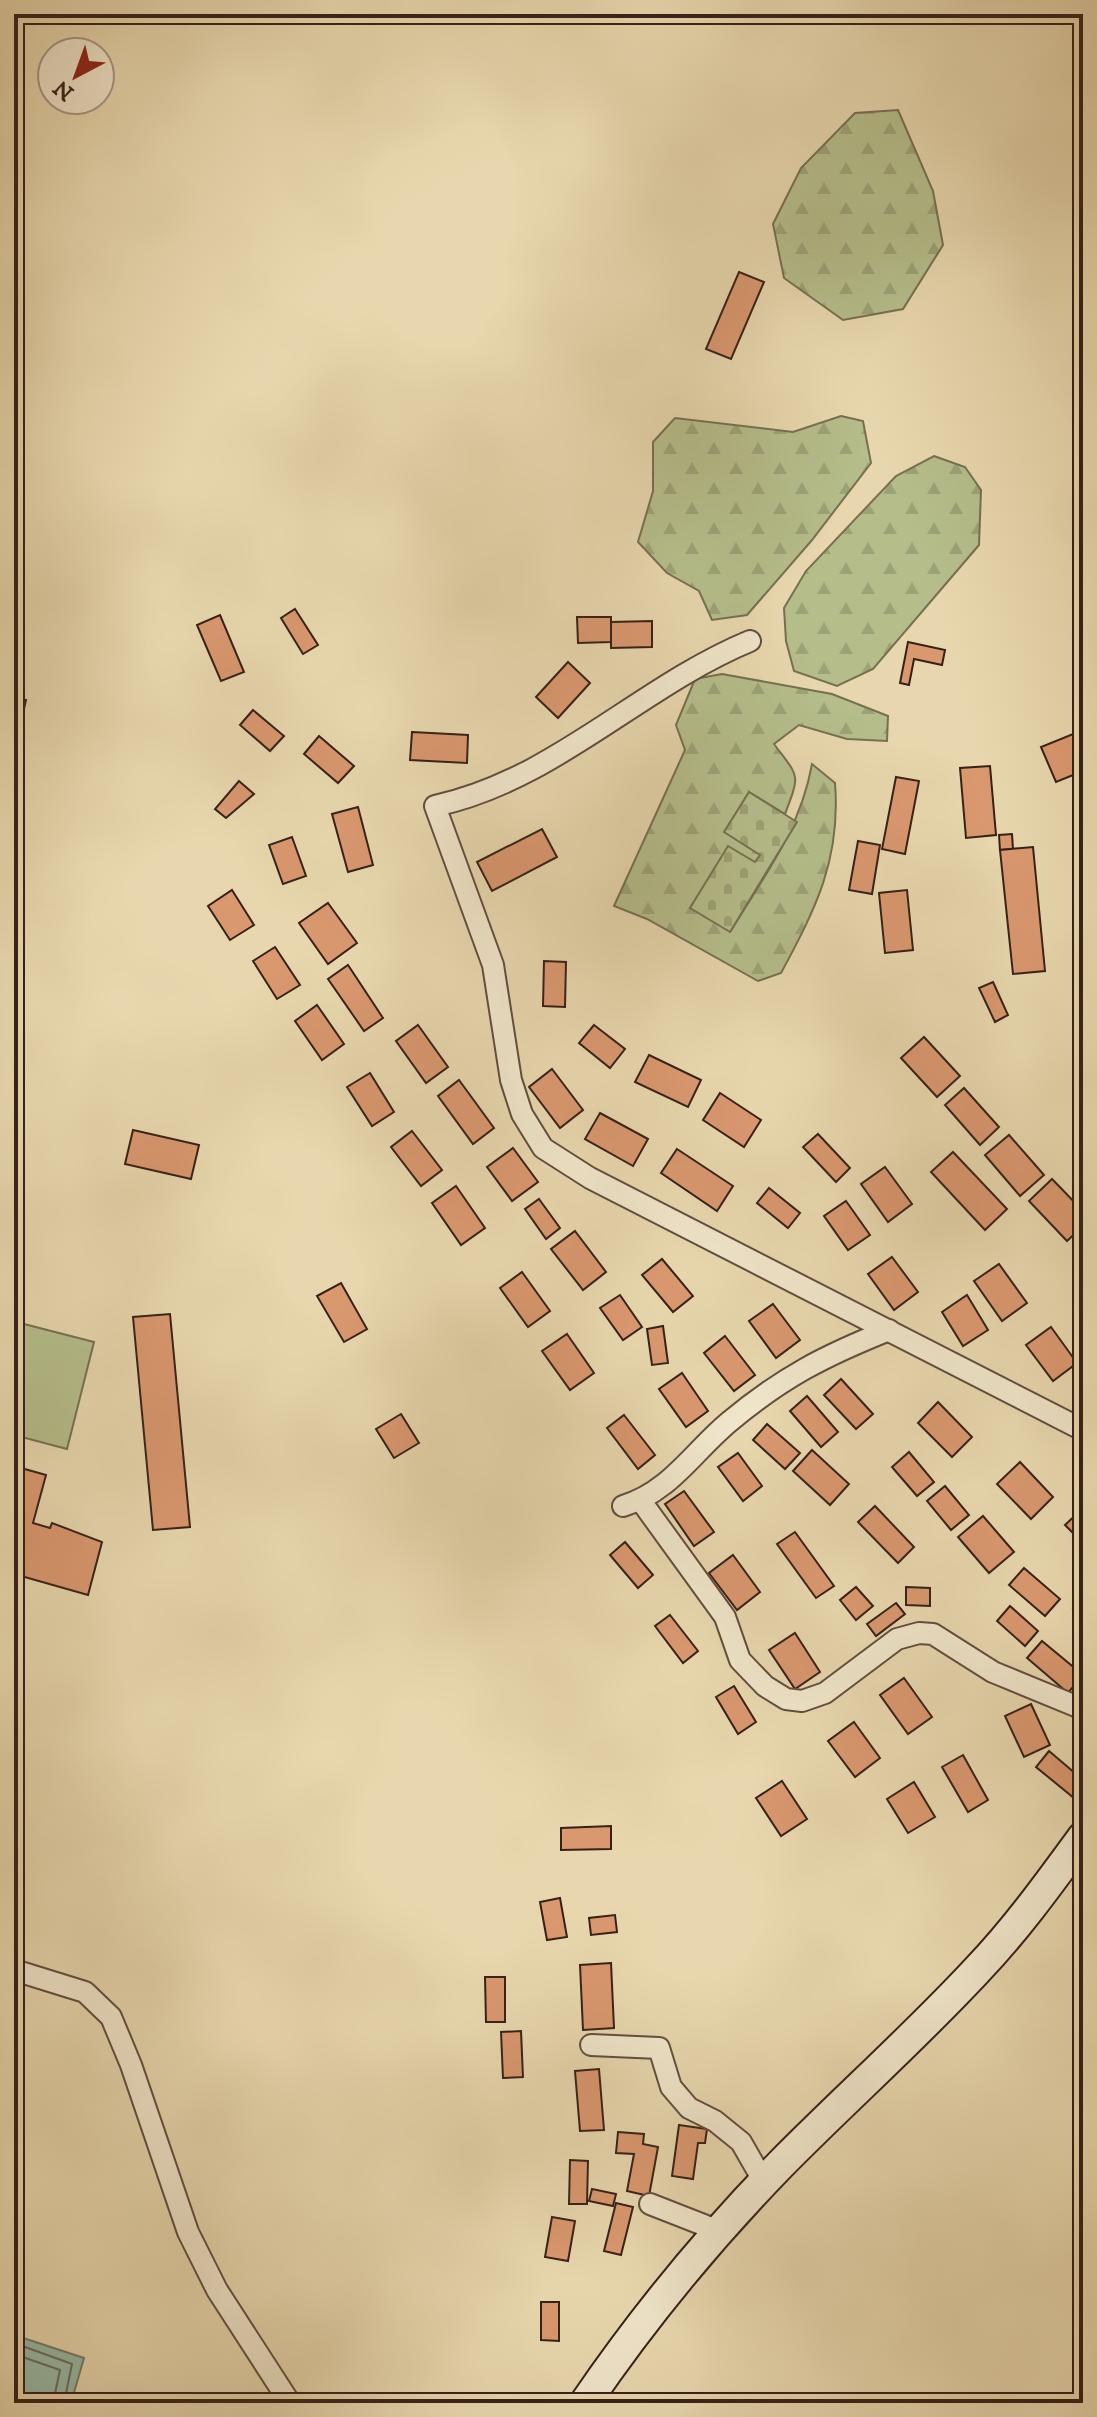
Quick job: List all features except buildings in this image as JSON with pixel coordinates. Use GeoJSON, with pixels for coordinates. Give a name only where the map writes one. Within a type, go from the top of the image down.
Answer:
{"type":"FeatureCollection","features":[{"type":"Feature","properties":{"kind":"street"},"geometry":{"type":"LineString","coordinates":[[750,641],[707,659],[533,771],[472,798],[435,806],[493,965],[511,1080],[522,1114],[543,1148],[590,1178],[1083,1430]]}},
{"type":"Feature","properties":{"kind":"street"},"geometry":{"type":"LineString","coordinates":[[889,1330],[822,1357],[787,1377],[726,1424],[677,1476],[632,1504],[725,1617],[740,1660],[765,1686],[786,1699],[802,1701],[825,1693],[897,1639],[919,1633],[933,1634],[993,1672],[1083,1709]]}},
{"type":"Feature","properties":{"kind":"street"},"geometry":{"type":"LineString","coordinates":[[585,2403],[634,2330],[719,2231],[764,2182],[979,1968],[1033,1906],[1083,1837]]}},
{"type":"Feature","properties":{"kind":"street"},"geometry":{"type":"LineString","coordinates":[[14,1970],[85,1992],[111,2017],[131,2065],[192,2242],[217,2290],[290,2403]]}},
{"type":"Feature","properties":{"kind":"street"},"geometry":{"type":"LineString","coordinates":[[591,2045],[659,2048],[671,2087],[689,2108],[715,2121],[741,2142],[764,2182]]}},
{"type":"Feature","properties":{"kind":"street"},"geometry":{"type":"LineString","coordinates":[[650,2204],[719,2231]]}},
{"type":"Feature","properties":{"kind":"green space"},"geometry":{"type":"Polygon","coordinates":[[[898,110],[933,191],[943,245],[903,309],[843,320],[784,278],[773,224],[801,168],[855,113],[898,110]]]}},
{"type":"Feature","properties":{"kind":"green space"},"geometry":{"type":"Polygon","coordinates":[[[841,416],[863,421],[871,463],[812,540],[747,615],[712,620],[699,591],[667,573],[638,542],[653,491],[653,442],[675,418],[793,432],[841,416]]]}},
{"type":"Feature","properties":{"kind":"green space"},"geometry":{"type":"Polygon","coordinates":[[[934,456],[965,467],[981,490],[979,545],[873,669],[837,686],[794,671],[786,641],[784,608],[806,571],[896,476],[934,456]]]}},
{"type":"Feature","properties":{"kind":"green space"},"geometry":{"type":"Polygon","coordinates":[[[722,674],[832,694],[888,716],[887,741],[847,739],[799,725],[774,744],[795,776],[794,790],[785,814],[749,792],[761,855],[730,932],[790,831],[807,787],[812,764],[835,783],[834,836],[815,904],[781,973],[758,981],[647,919],[614,906],[685,750],[676,725],[695,679],[722,674]]]}},
{"type":"Feature","properties":{"kind":"green space"},"geometry":{"type":"Polygon","coordinates":[[[749,792],[797,822],[730,932],[690,908],[728,846],[755,862],[760,855],[724,832],[749,792]]]}},
{"type":"Feature","properties":{"kind":"green space"},"geometry":{"type":"Polygon","coordinates":[[[24,1324],[94,1342],[67,1449],[14,1435],[14,1364],[24,1324]]]}},
{"type":"Feature","properties":{"kind":"water"},"geometry":{"type":"Polygon","coordinates":[[[14,2335],[84,2358],[71,2403],[14,2403],[14,2335]]]}}]}
